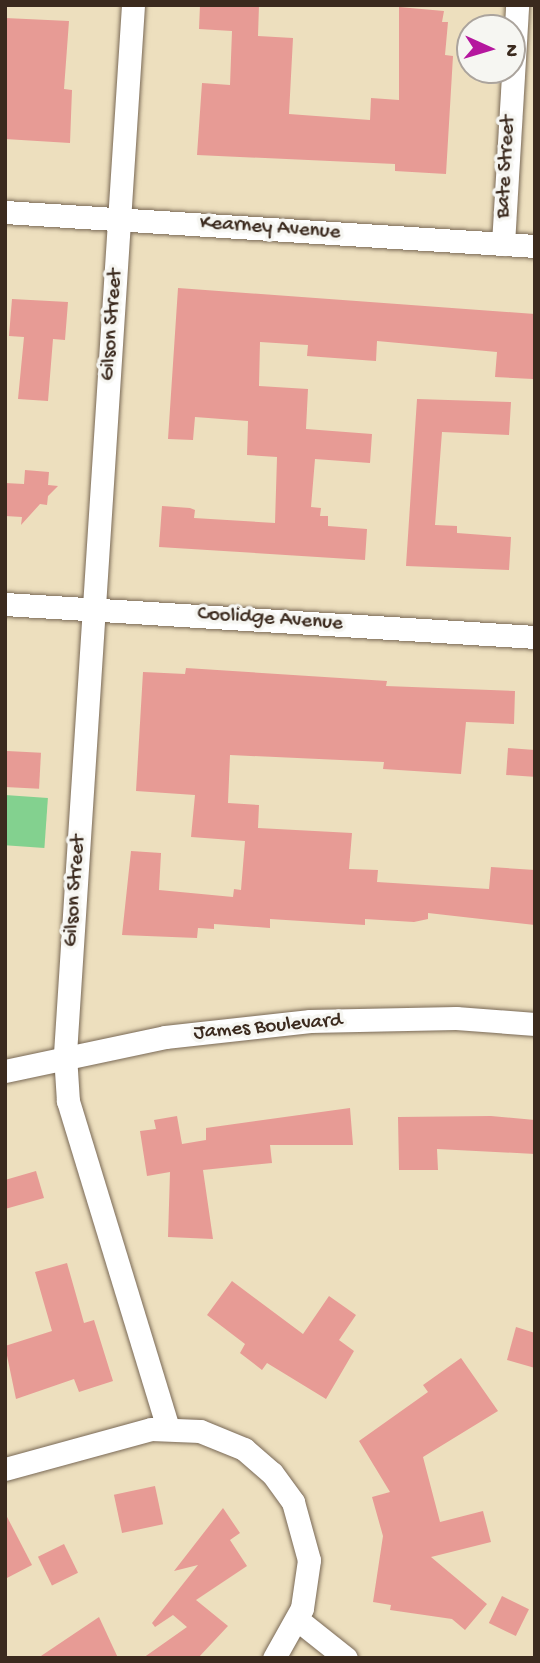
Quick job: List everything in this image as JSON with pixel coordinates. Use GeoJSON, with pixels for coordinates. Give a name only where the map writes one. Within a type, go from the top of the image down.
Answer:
{"type":"FeatureCollection","features":[{"type":"Feature","properties":{"kind":"street","name":"Gilson Street"},"geometry":{"type":"LineString","coordinates":[[133,5],[65,1055],[68,1101],[168,1428]]}},
{"type":"Feature","properties":{"kind":"street","name":"Bate Street"},"geometry":{"type":"LineString","coordinates":[[503,244],[517,5]]}},
{"type":"Feature","properties":{"kind":"street","name":"Kearney Avenue"},"geometry":{"type":"LineString","coordinates":[[5,212],[535,246]]}},
{"type":"Feature","properties":{"kind":"street","name":"Coolidge Avenue"},"geometry":{"type":"LineString","coordinates":[[5,604],[535,637]]}},
{"type":"Feature","properties":{"kind":"street","name":"James Boulevard"},"geometry":{"type":"LineString","coordinates":[[5,1071],[65,1055],[165,1037],[310,1021],[456,1018],[535,1024]]}},
{"type":"Feature","properties":{"kind":"street"},"geometry":{"type":"LineString","coordinates":[[5,1469],[168,1428],[200,1431],[244,1449],[272,1472],[293,1502],[309,1560],[298,1620],[274,1658]]}},
{"type":"Feature","properties":{"kind":"street"},"geometry":{"type":"LineString","coordinates":[[298,1620],[346,1658]]}},
{"type":"Feature","properties":{"kind":"green space"},"geometry":{"type":"Polygon","coordinates":[[[5,795],[48,798],[44,848],[5,845],[5,795]]]}},
{"type":"Feature","properties":{"kind":"building"},"geometry":{"type":"Polygon","coordinates":[[[200,5],[259,5],[258,36],[293,38],[289,114],[370,120],[371,98],[399,100],[399,7],[444,11],[442,22],[448,22],[445,55],[453,56],[446,174],[395,171],[395,164],[197,155],[202,83],[230,85],[232,31],[199,29],[200,5]]]}},
{"type":"Feature","properties":{"kind":"building"},"geometry":{"type":"Polygon","coordinates":[[[5,18],[69,21],[64,89],[72,90],[70,143],[5,139],[5,18]]]}},
{"type":"Feature","properties":{"kind":"building"},"geometry":{"type":"Polygon","coordinates":[[[178,288],[535,314],[533,379],[495,377],[497,352],[377,341],[376,361],[307,356],[308,345],[260,342],[259,386],[308,389],[306,429],[372,434],[370,463],[315,459],[311,507],[321,508],[320,516],[328,516],[328,526],[367,529],[365,560],[159,547],[162,506],[190,508],[195,510],[194,518],[275,523],[277,457],[247,455],[248,421],[195,417],[193,440],[168,439],[178,288]]]}},
{"type":"Feature","properties":{"kind":"building"},"geometry":{"type":"Polygon","coordinates":[[[12,299],[68,302],[65,340],[53,339],[48,401],[18,399],[24,337],[9,336],[12,299]]]}},
{"type":"Feature","properties":{"kind":"building"},"geometry":{"type":"Polygon","coordinates":[[[417,399],[511,402],[509,435],[442,432],[435,525],[457,526],[457,533],[511,537],[509,570],[406,566],[417,399]]]}},
{"type":"Feature","properties":{"kind":"building"},"geometry":{"type":"Polygon","coordinates":[[[25,470],[49,472],[48,485],[58,486],[48,496],[47,505],[40,504],[21,525],[22,517],[5,516],[5,483],[24,484],[25,470]]]}},
{"type":"Feature","properties":{"kind":"building"},"geometry":{"type":"Polygon","coordinates":[[[186,668],[387,681],[386,686],[515,691],[514,724],[466,722],[461,774],[383,769],[384,762],[230,755],[228,803],[259,805],[258,828],[352,833],[349,869],[378,870],[377,882],[489,889],[491,867],[535,870],[535,925],[428,913],[428,919],[414,922],[365,919],[365,925],[270,919],[270,928],[214,924],[214,929],[198,928],[197,938],[122,935],[131,851],[161,853],[159,890],[233,897],[234,889],[241,890],[245,841],[191,837],[195,795],[136,791],[143,672],[185,674],[186,668]]]}},
{"type":"Feature","properties":{"kind":"building"},"geometry":{"type":"Polygon","coordinates":[[[508,748],[535,750],[533,777],[506,775],[508,748]]]}},
{"type":"Feature","properties":{"kind":"building"},"geometry":{"type":"Polygon","coordinates":[[[7,751],[41,753],[39,789],[5,787],[7,751]]]}},
{"type":"Feature","properties":{"kind":"building"},"geometry":{"type":"Polygon","coordinates":[[[350,1108],[353,1145],[270,1145],[272,1163],[203,1170],[213,1239],[168,1237],[170,1172],[147,1176],[140,1131],[156,1129],[154,1120],[177,1116],[182,1144],[206,1140],[206,1128],[350,1108]]]}},
{"type":"Feature","properties":{"kind":"building"},"geometry":{"type":"Polygon","coordinates":[[[491,1116],[535,1120],[535,1154],[437,1149],[438,1170],[399,1170],[398,1117],[491,1116]]]}},
{"type":"Feature","properties":{"kind":"building"},"geometry":{"type":"Polygon","coordinates":[[[36,1171],[44,1198],[5,1209],[5,1180],[36,1171]]]}},
{"type":"Feature","properties":{"kind":"building"},"geometry":{"type":"Polygon","coordinates":[[[67,1263],[84,1323],[94,1320],[113,1381],[79,1392],[74,1379],[16,1399],[5,1346],[52,1331],[35,1272],[67,1263]]]}},
{"type":"Feature","properties":{"kind":"building"},"geometry":{"type":"Polygon","coordinates":[[[232,1281],[303,1334],[329,1296],[356,1315],[339,1340],[354,1351],[326,1399],[267,1363],[262,1370],[240,1353],[245,1344],[207,1315],[232,1281]]]}},
{"type":"Feature","properties":{"kind":"building"},"geometry":{"type":"Polygon","coordinates":[[[516,1327],[535,1333],[535,1368],[507,1360],[516,1327]]]}},
{"type":"Feature","properties":{"kind":"building"},"geometry":{"type":"Polygon","coordinates":[[[461,1358],[498,1411],[423,1457],[440,1522],[483,1511],[491,1542],[431,1557],[487,1604],[465,1630],[452,1619],[390,1610],[391,1605],[373,1602],[383,1536],[372,1497],[390,1492],[359,1441],[428,1392],[423,1385],[461,1358]]]}},
{"type":"Feature","properties":{"kind":"building"},"geometry":{"type":"Polygon","coordinates":[[[155,1486],[163,1524],[122,1533],[114,1495],[155,1486]]]}},
{"type":"Feature","properties":{"kind":"building"},"geometry":{"type":"Polygon","coordinates":[[[223,1508],[240,1533],[230,1540],[247,1566],[196,1600],[228,1626],[198,1658],[143,1658],[187,1627],[173,1615],[155,1627],[152,1623],[198,1565],[174,1571],[223,1508]]]}},
{"type":"Feature","properties":{"kind":"building"},"geometry":{"type":"Polygon","coordinates":[[[5,1513],[32,1565],[5,1579],[5,1513]]]}},
{"type":"Feature","properties":{"kind":"building"},"geometry":{"type":"Polygon","coordinates":[[[64,1544],[78,1573],[52,1585],[38,1557],[64,1544]]]}},
{"type":"Feature","properties":{"kind":"building"},"geometry":{"type":"Polygon","coordinates":[[[502,1596],[529,1609],[516,1636],[489,1623],[502,1596]]]}},
{"type":"Feature","properties":{"kind":"building"},"geometry":{"type":"Polygon","coordinates":[[[99,1617],[118,1658],[38,1658],[99,1617]]]}}]}
